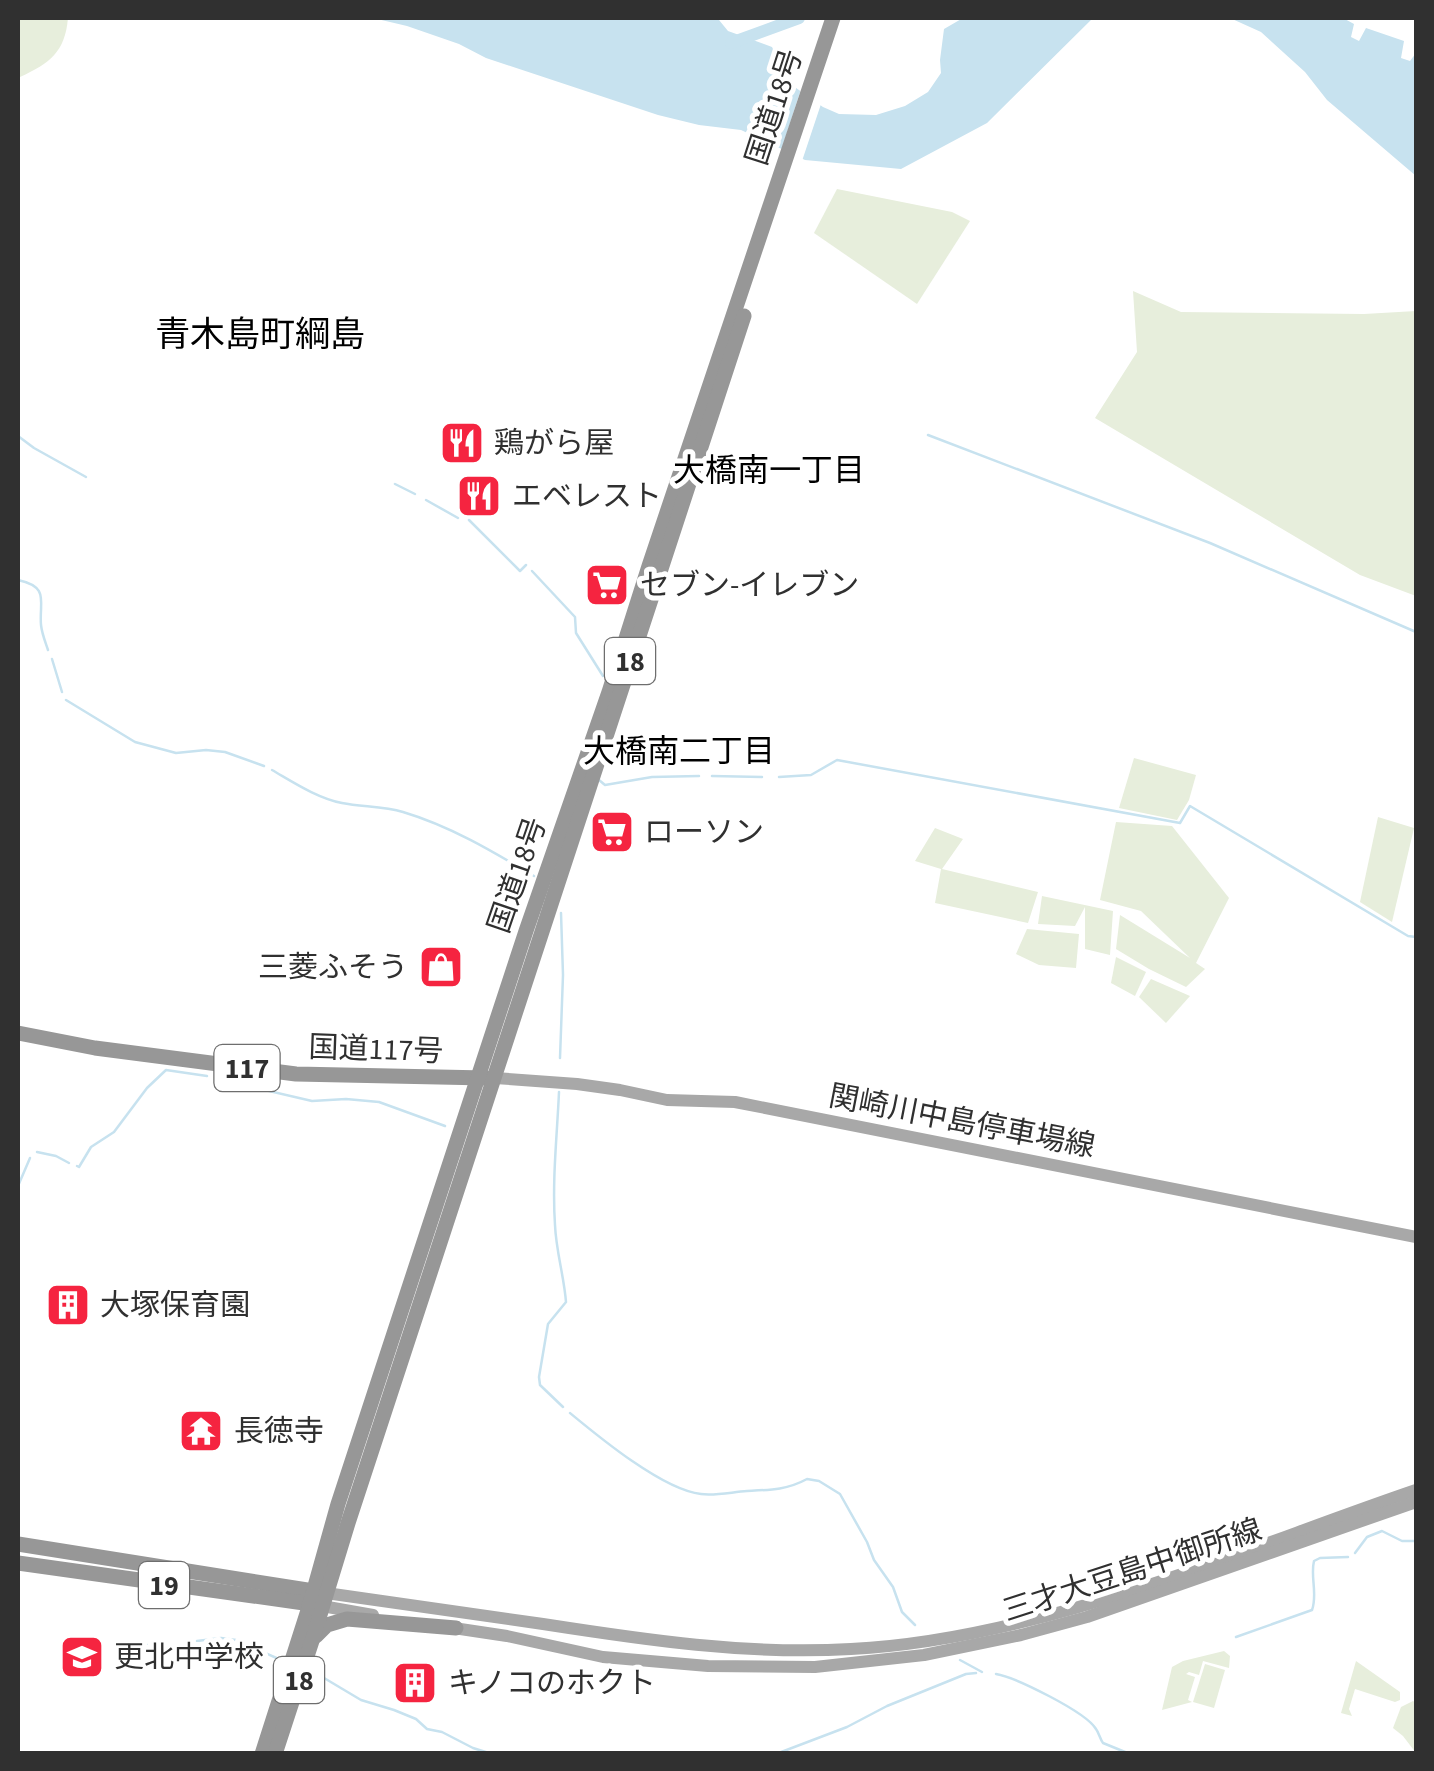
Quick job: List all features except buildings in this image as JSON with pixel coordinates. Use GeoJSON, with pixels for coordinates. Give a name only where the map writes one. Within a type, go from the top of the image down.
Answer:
{"type":"FeatureCollection","features":[{"type":"Feature","properties":{"kind":"highway","name":"国道18号"},"geometry":{"type":"LineString","coordinates":[[262,1754],[318,1599],[833,18]]}},
{"type":"Feature","properties":{"kind":"highway","name":"国道18号"},"geometry":{"type":"LineString","coordinates":[[763,242],[843,18]]}},
{"type":"Feature","properties":{"kind":"highway","name":"国道117号"},"geometry":{"type":"LineString","coordinates":[[18,1033],[95,1048],[296,1074],[487,1078]]}},
{"type":"Feature","properties":{"kind":"highway","name":"国道18号"},"geometry":{"type":"LineString","coordinates":[[275,1754],[312,1642],[338,1504],[487,1078]]}},
{"type":"Feature","properties":{"kind":"highway"},"geometry":{"type":"LineString","coordinates":[[238,1578],[306,1578],[338,1504]]}},
{"type":"Feature","properties":{"kind":"highway","name":"19"},"geometry":{"type":"LineString","coordinates":[[18,1544],[238,1578],[318,1599]]}},
{"type":"Feature","properties":{"kind":"highway","name":"19"},"geometry":{"type":"LineString","coordinates":[[18,1563],[318,1599]]}},
{"type":"Feature","properties":{"kind":"highway"},"geometry":{"type":"LineString","coordinates":[[312,1642],[326,1625],[347,1619],[456,1628]]}},
{"type":"Feature","properties":{"kind":"main road","name":"関崎川中島停車場線"},"geometry":{"type":"LineString","coordinates":[[487,1078],[591,1086],[667,1100],[736,1102],[1416,1237]]}},
{"type":"Feature","properties":{"kind":"main road","name":"三才大豆島中御所線"},"geometry":{"type":"LineString","coordinates":[[318,1599],[681,1644],[798,1651],[854,1649],[970,1634],[1040,1617],[1416,1490]]}},
{"type":"Feature","properties":{"kind":"main road","name":"三才大豆島中御所線"},"geometry":{"type":"LineString","coordinates":[[318,1599],[603,1657],[708,1666],[814,1666],[924,1655],[1021,1635],[1087,1617],[1416,1502]]}},
{"type":"Feature","properties":{"kind":"green space"},"geometry":{"type":"Polygon","coordinates":[[[18,18],[68,18],[63,40],[54,55],[20,77],[18,77],[18,18]]]}},
{"type":"Feature","properties":{"kind":"green space"},"geometry":{"type":"Polygon","coordinates":[[[837,189],[952,212],[970,221],[917,304],[814,233],[837,189]]]}},
{"type":"Feature","properties":{"kind":"green space"},"geometry":{"type":"Polygon","coordinates":[[[1133,291],[1181,312],[1416,311],[1416,596],[1360,575],[1095,418],[1137,352],[1133,291]]]}},
{"type":"Feature","properties":{"kind":"green space"},"geometry":{"type":"Polygon","coordinates":[[[1134,758],[1196,775],[1189,800],[1177,820],[1119,808],[1134,758]]]}},
{"type":"Feature","properties":{"kind":"green space"},"geometry":{"type":"Polygon","coordinates":[[[1378,817],[1414,828],[1392,922],[1360,902],[1378,817]]]}},
{"type":"Feature","properties":{"kind":"green space"},"geometry":{"type":"Polygon","coordinates":[[[1116,822],[1172,826],[1229,898],[1196,963],[1205,969],[1186,987],[1116,949],[1120,915],[1190,958],[1141,911],[1100,900],[1116,822]]]}},
{"type":"Feature","properties":{"kind":"green space"},"geometry":{"type":"Polygon","coordinates":[[[935,828],[963,839],[942,869],[1038,892],[1028,923],[935,903],[941,869],[915,861],[935,828]]]}},
{"type":"Feature","properties":{"kind":"green space"},"geometry":{"type":"Polygon","coordinates":[[[1042,896],[1113,911],[1110,955],[1085,949],[1085,907],[1075,926],[1038,924],[1042,896]]]}},
{"type":"Feature","properties":{"kind":"green space"},"geometry":{"type":"Polygon","coordinates":[[[1027,929],[1079,934],[1076,968],[1039,965],[1016,954],[1027,929]]]}},
{"type":"Feature","properties":{"kind":"green space"},"geometry":{"type":"Polygon","coordinates":[[[1116,957],[1146,972],[1135,996],[1111,983],[1116,957]]]}},
{"type":"Feature","properties":{"kind":"green space"},"geometry":{"type":"Polygon","coordinates":[[[1151,979],[1190,996],[1166,1023],[1139,997],[1151,979]]]}},
{"type":"Feature","properties":{"kind":"green space"},"geometry":{"type":"Polygon","coordinates":[[[1224,1651],[1230,1656],[1229,1668],[1203,1661],[1199,1675],[1186,1674],[1195,1677],[1188,1700],[1192,1702],[1162,1710],[1172,1667],[1224,1651]]]}},
{"type":"Feature","properties":{"kind":"green space"},"geometry":{"type":"Polygon","coordinates":[[[1356,1661],[1400,1692],[1400,1700],[1395,1702],[1355,1689],[1349,1709],[1352,1716],[1341,1713],[1356,1661]]]}},
{"type":"Feature","properties":{"kind":"green space"},"geometry":{"type":"Polygon","coordinates":[[[1205,1664],[1225,1670],[1214,1708],[1193,1702],[1205,1664]]]}},
{"type":"Feature","properties":{"kind":"green space"},"geometry":{"type":"Polygon","coordinates":[[[1413,1701],[1416,1753],[1393,1728],[1401,1707],[1413,1701]]]}},
{"type":"Feature","properties":{"kind":"water"},"geometry":{"type":"Polygon","coordinates":[[[373,18],[720,18],[728,31],[772,47],[789,83],[823,107],[839,114],[876,115],[905,106],[928,92],[941,73],[944,29],[963,18],[1093,18],[987,123],[901,169],[805,160],[741,130],[658,115],[486,58],[407,26],[373,18]]]}},
{"type":"Feature","properties":{"kind":"water"},"geometry":{"type":"Polygon","coordinates":[[[1230,18],[1343,18],[1354,24],[1351,37],[1359,41],[1366,28],[1404,41],[1401,58],[1410,61],[1416,53],[1416,176],[1327,100],[1305,72],[1261,32],[1230,18]]]}},
{"type":"Feature","properties":{"kind":"water"},"geometry":{"type":"Polygon","coordinates":[[[132,1639],[148,1644],[139,1670],[124,1665],[132,1639]]]}},
{"type":"Feature","properties":{"kind":"pier"},"geometry":{"type":"Polygon","coordinates":[[[802,86],[822,101],[801,164],[780,154],[802,86]]]}},
{"type":"Feature","properties":{"kind":"waterway"},"geometry":{"type":"LineString","coordinates":[[731,43],[799,18]]}},
{"type":"Feature","properties":{"kind":"waterway"},"geometry":{"type":"LineString","coordinates":[[928,435],[1210,543],[1416,632]]}},
{"type":"Feature","properties":{"kind":"waterway"},"geometry":{"type":"LineString","coordinates":[[18,436],[86,477]]}},
{"type":"Feature","properties":{"kind":"waterway"},"geometry":{"type":"LineString","coordinates":[[395,484],[415,494]]}},
{"type":"Feature","properties":{"kind":"waterway"},"geometry":{"type":"LineString","coordinates":[[426,500],[458,518]]}},
{"type":"Feature","properties":{"kind":"waterway"},"geometry":{"type":"LineString","coordinates":[[469,520],[520,571],[526,565]]}},
{"type":"Feature","properties":{"kind":"waterway"},"geometry":{"type":"LineString","coordinates":[[532,571],[575,617],[576,633],[603,676]]}},
{"type":"Feature","properties":{"kind":"waterway"},"geometry":{"type":"LineString","coordinates":[[18,580],[39,591],[41,628],[48,650]]}},
{"type":"Feature","properties":{"kind":"waterway"},"geometry":{"type":"LineString","coordinates":[[52,659],[62,692]]}},
{"type":"Feature","properties":{"kind":"waterway"},"geometry":{"type":"LineString","coordinates":[[66,700],[135,742],[176,753],[225,752],[264,766]]}},
{"type":"Feature","properties":{"kind":"waterway"},"geometry":{"type":"LineString","coordinates":[[779,777],[811,775],[837,760],[1180,823],[1190,806],[1408,936],[1416,937]]}},
{"type":"Feature","properties":{"kind":"waterway"},"geometry":{"type":"LineString","coordinates":[[272,770],[333,801],[395,810],[437,824],[534,876]]}},
{"type":"Feature","properties":{"kind":"waterway"},"geometry":{"type":"LineString","coordinates":[[599,780],[605,785],[652,777],[699,776]]}},
{"type":"Feature","properties":{"kind":"waterway"},"geometry":{"type":"LineString","coordinates":[[712,776],[762,777]]}},
{"type":"Feature","properties":{"kind":"waterway"},"geometry":{"type":"LineString","coordinates":[[560,1058],[561,913]]}},
{"type":"Feature","properties":{"kind":"waterway"},"geometry":{"type":"LineString","coordinates":[[77,1166],[91,1147],[114,1132],[166,1070],[207,1076]]}},
{"type":"Feature","properties":{"kind":"waterway"},"geometry":{"type":"LineString","coordinates":[[218,1079],[312,1101],[379,1102],[445,1126]]}},
{"type":"Feature","properties":{"kind":"waterway"},"geometry":{"type":"LineString","coordinates":[[559,1092],[554,1208],[566,1302],[548,1324],[539,1377],[540,1385],[563,1407]]}},
{"type":"Feature","properties":{"kind":"waterway"},"geometry":{"type":"LineString","coordinates":[[37,1152],[69,1163]]}},
{"type":"Feature","properties":{"kind":"waterway"},"geometry":{"type":"LineString","coordinates":[[18,1186],[30,1158]]}},
{"type":"Feature","properties":{"kind":"waterway"},"geometry":{"type":"LineString","coordinates":[[570,1413],[632,1461],[686,1490],[718,1494],[778,1489],[807,1479],[819,1481],[840,1494],[874,1560],[893,1587],[902,1612],[915,1625]]}},
{"type":"Feature","properties":{"kind":"waterway"},"geometry":{"type":"LineString","coordinates":[[1355,1553],[1367,1537],[1382,1531],[1402,1541],[1416,1541]]}},
{"type":"Feature","properties":{"kind":"waterway"},"geometry":{"type":"LineString","coordinates":[[1236,1637],[1312,1610],[1314,1561],[1348,1557]]}},
{"type":"Feature","properties":{"kind":"waterway"},"geometry":{"type":"LineString","coordinates":[[197,1641],[236,1640],[281,1660]]}},
{"type":"Feature","properties":{"kind":"waterway"},"geometry":{"type":"LineString","coordinates":[[960,1660],[982,1672]]}},
{"type":"Feature","properties":{"kind":"waterway"},"geometry":{"type":"LineString","coordinates":[[314,1672],[361,1700],[416,1719],[427,1729],[492,1754]]}},
{"type":"Feature","properties":{"kind":"waterway"},"geometry":{"type":"LineString","coordinates":[[776,1754],[976,1673]]}},
{"type":"Feature","properties":{"kind":"waterway"},"geometry":{"type":"LineString","coordinates":[[996,1674],[1065,1705],[1090,1722],[1103,1743],[1130,1754]]}},
{"type":"Feature","properties":{"kind":"place","name":"鶏がら屋"},"geometry":{"type":"Point","coordinates":[462,443]}},
{"type":"Feature","properties":{"kind":"place","name":"エベレスト"},"geometry":{"type":"Point","coordinates":[479,496]}},
{"type":"Feature","properties":{"kind":"place","name":"セブン-イレブン"},"geometry":{"type":"Point","coordinates":[607,585]}},
{"type":"Feature","properties":{"kind":"place","name":"ローソン"},"geometry":{"type":"Point","coordinates":[612,832]}},
{"type":"Feature","properties":{"kind":"place","name":"三菱ふそう"},"geometry":{"type":"Point","coordinates":[441,967]}},
{"type":"Feature","properties":{"kind":"place","name":"大塚保育園"},"geometry":{"type":"Point","coordinates":[68,1305]}},
{"type":"Feature","properties":{"kind":"place","name":"長徳寺"},"geometry":{"type":"Point","coordinates":[201,1431]}},
{"type":"Feature","properties":{"kind":"place","name":"更北中学校"},"geometry":{"type":"Point","coordinates":[82,1657]}},
{"type":"Feature","properties":{"kind":"place","name":"キノコのホクト"},"geometry":{"type":"Point","coordinates":[415,1683]}},
{"type":"Feature","properties":{"kind":"district","name":"青木島町綱島"},"geometry":{"type":"Point","coordinates":[260,334]}},
{"type":"Feature","properties":{"kind":"district","name":"大橋南一丁目"},"geometry":{"type":"Point","coordinates":[769,470]}},
{"type":"Feature","properties":{"kind":"district","name":"大橋南二丁目"},"geometry":{"type":"Point","coordinates":[679,751]}}]}
